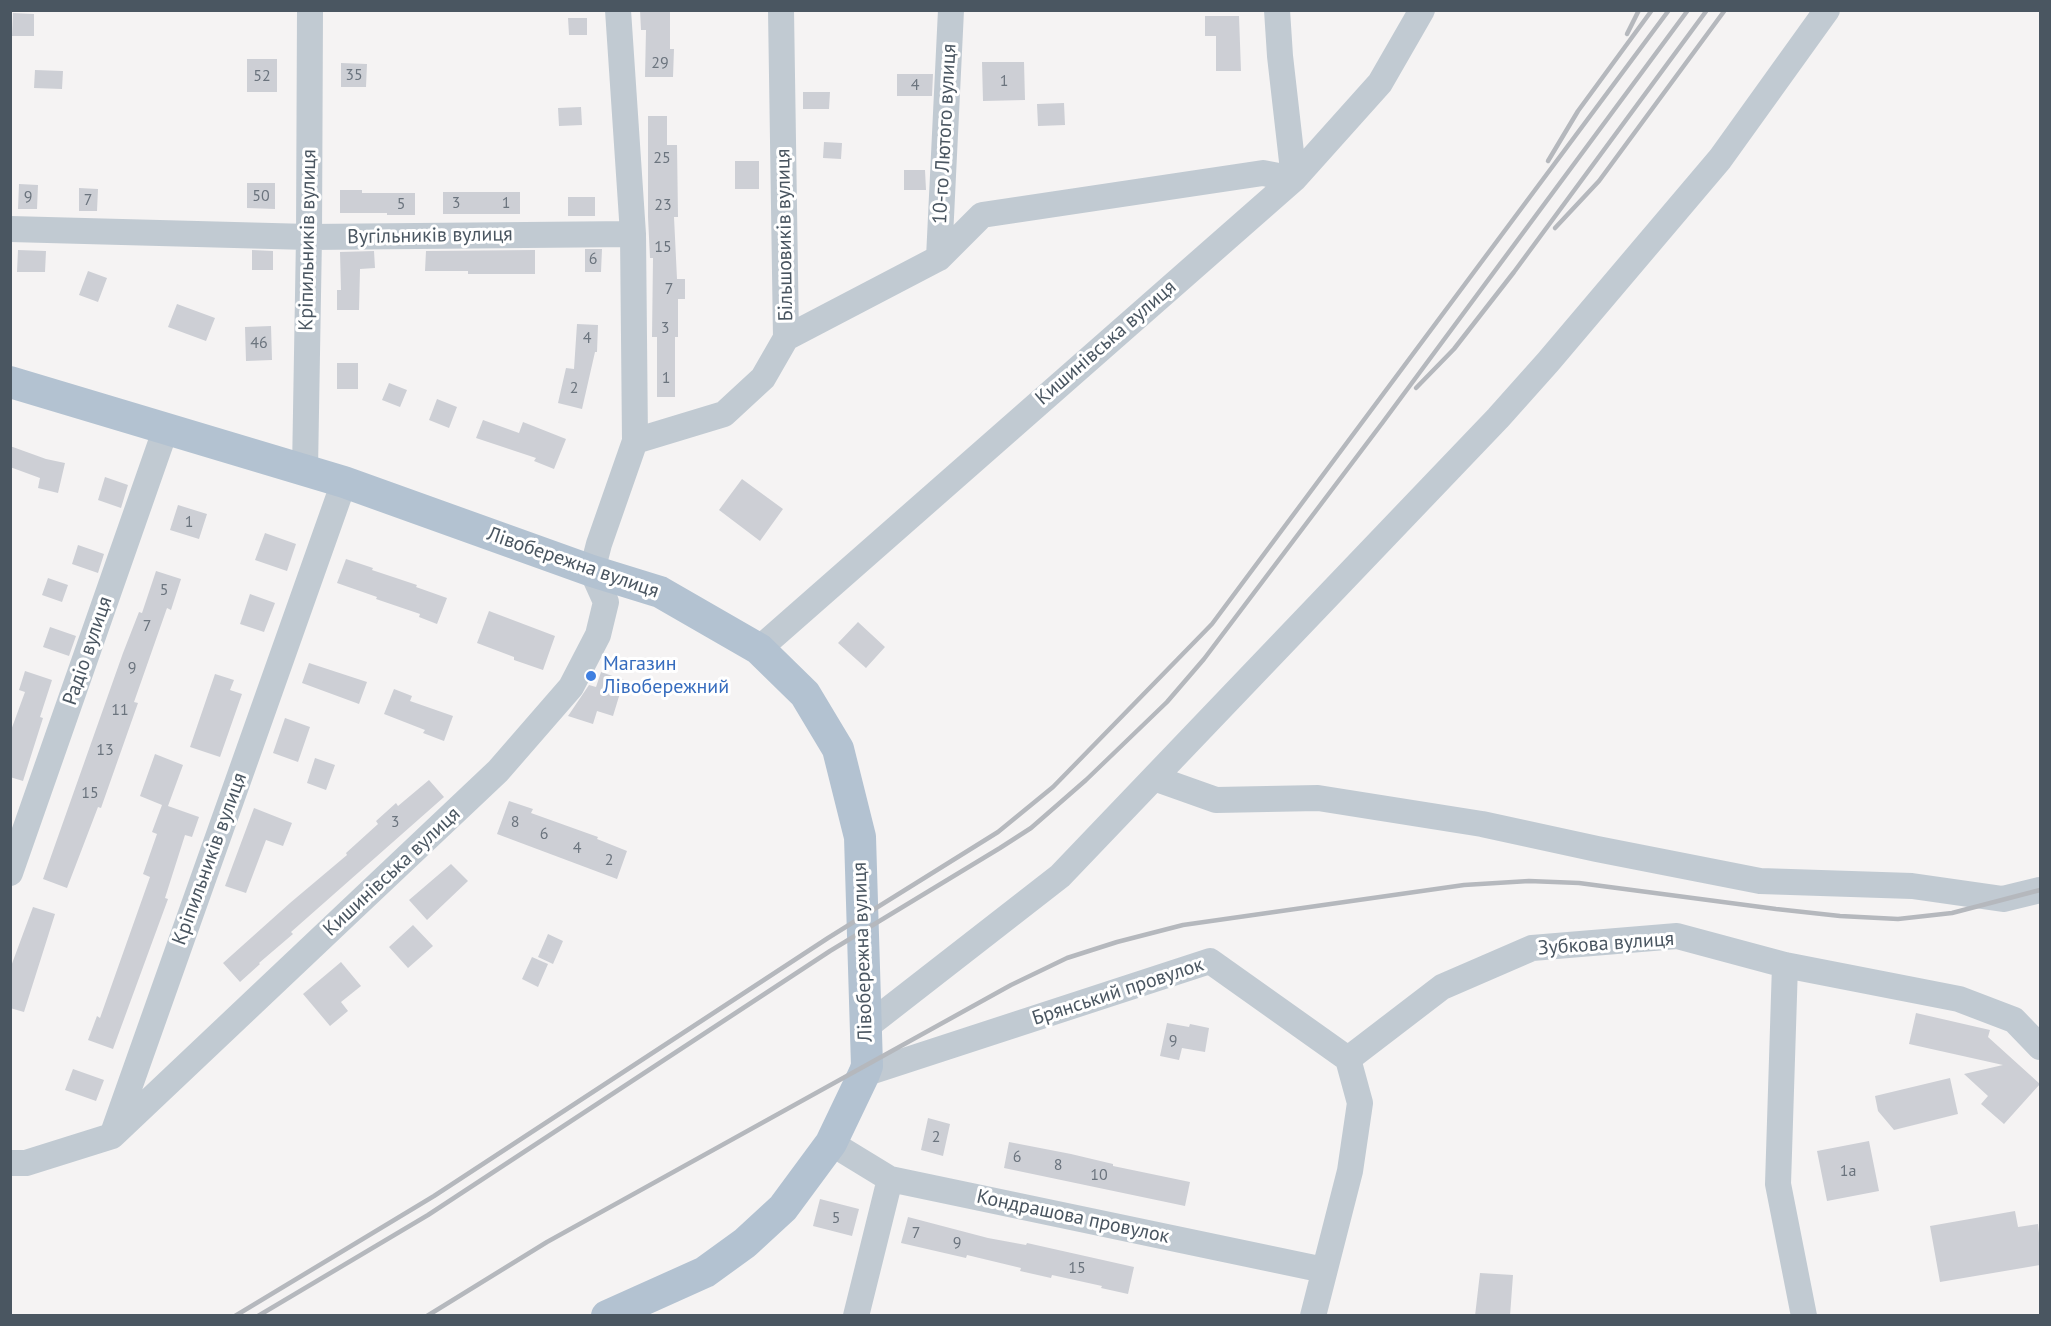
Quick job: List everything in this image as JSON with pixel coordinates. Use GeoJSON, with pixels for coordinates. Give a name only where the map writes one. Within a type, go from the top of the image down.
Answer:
{"type":"FeatureCollection","features":[{"type":"Feature","properties":{"kind":"main road","name":"Лівобережна вулиця"},"geometry":{"type":"LineString","coordinates":[[10,382],[344,482],[592,571],[660,592],[759,649],[805,694],[838,749],[860,837],[867,1066],[864,1074]]}},
{"type":"Feature","properties":{"kind":"main road"},"geometry":{"type":"LineString","coordinates":[[607,1316],[705,1272],[745,1243],[783,1208],[831,1143],[864,1074]]}},
{"type":"Feature","properties":{"kind":"street","name":"Кріпильників вулиця"},"geometry":{"type":"LineString","coordinates":[[305,470],[310,10]]}},
{"type":"Feature","properties":{"kind":"street"},"geometry":{"type":"LineString","coordinates":[[592,571],[599,543],[635,441],[633,234],[618,10]]}},
{"type":"Feature","properties":{"kind":"street","name":"Більшовиків вулиця"},"geometry":{"type":"LineString","coordinates":[[635,441],[724,414],[763,378],[786,338],[781,10]]}},
{"type":"Feature","properties":{"kind":"street","name":"10-го Лютого вулиця"},"geometry":{"type":"LineString","coordinates":[[939,258],[951,10]]}},
{"type":"Feature","properties":{"kind":"street"},"geometry":{"type":"LineString","coordinates":[[786,338],[939,258],[982,215],[1263,173],[1294,179],[1280,56],[1278,10]]}},
{"type":"Feature","properties":{"kind":"street","name":"Кишинівська вулиця"},"geometry":{"type":"LineString","coordinates":[[759,649],[1294,179],[1380,83],[1422,10]]}},
{"type":"Feature","properties":{"kind":"street"},"geometry":{"type":"LineString","coordinates":[[866,1027],[1060,876],[1482,435],[1548,362],[1720,159],[1827,10]]}},
{"type":"Feature","properties":{"kind":"street","name":"Вугільників вулиця"},"geometry":{"type":"LineString","coordinates":[[10,229],[309,237],[633,234]]}},
{"type":"Feature","properties":{"kind":"street","name":"Радіо вулиця"},"geometry":{"type":"LineString","coordinates":[[10,873],[166,428]]}},
{"type":"Feature","properties":{"kind":"street","name":"Кріпильників вулиця"},"geometry":{"type":"LineString","coordinates":[[112,1136],[344,482]]}},
{"type":"Feature","properties":{"kind":"street","name":"Кишинівська вулиця"},"geometry":{"type":"LineString","coordinates":[[112,1136],[498,771],[564,696],[571,687],[597,634],[606,602],[592,571]]}},
{"type":"Feature","properties":{"kind":"street"},"geometry":{"type":"LineString","coordinates":[[1154,778],[1216,800],[1318,798],[1482,824],[1760,881],[1912,886],[2003,900],[2040,890]]}},
{"type":"Feature","properties":{"kind":"street","name":"Зубкова вулиця"},"geometry":{"type":"LineString","coordinates":[[1348,1059],[1442,987],[1532,948],[1677,936],[1785,964],[1959,999],[2014,1020],[2040,1047]]}},
{"type":"Feature","properties":{"kind":"street","name":"Брянський провулок"},"geometry":{"type":"LineString","coordinates":[[864,1074],[1210,961],[1348,1059]]}},
{"type":"Feature","properties":{"kind":"street"},"geometry":{"type":"LineString","coordinates":[[1785,964],[1778,1184],[1804,1316]]}},
{"type":"Feature","properties":{"kind":"street"},"geometry":{"type":"LineString","coordinates":[[1313,1316],[1350,1171],[1360,1103],[1348,1059]]}},
{"type":"Feature","properties":{"kind":"street"},"geometry":{"type":"LineString","coordinates":[[10,1163],[26,1162],[112,1136]]}},
{"type":"Feature","properties":{"kind":"street","name":"Кондрашова провулок"},"geometry":{"type":"LineString","coordinates":[[831,1143],[890,1179],[1324,1270]]}},
{"type":"Feature","properties":{"kind":"street"},"geometry":{"type":"LineString","coordinates":[[856,1316],[890,1179]]}},
{"type":"Feature","properties":{"kind":"building"},"geometry":{"type":"Polygon","coordinates":[[[640,10],[670,10],[670,49],[674,49],[673,77],[645,77],[646,30],[641,30],[640,10]]]}},
{"type":"Feature","properties":{"kind":"building"},"geometry":{"type":"Polygon","coordinates":[[[13,13],[34,14],[34,36],[12,36],[13,13]]]}},
{"type":"Feature","properties":{"kind":"building"},"geometry":{"type":"Polygon","coordinates":[[[1205,16],[1239,16],[1241,71],[1216,71],[1216,36],[1205,36],[1205,16]]]}},
{"type":"Feature","properties":{"kind":"building"},"geometry":{"type":"Polygon","coordinates":[[[568,18],[587,18],[587,35],[569,35],[568,18]]]}},
{"type":"Feature","properties":{"kind":"building"},"geometry":{"type":"Polygon","coordinates":[[[247,59],[277,59],[277,92],[247,92],[247,59]]]}},
{"type":"Feature","properties":{"kind":"building"},"geometry":{"type":"Polygon","coordinates":[[[982,62],[1024,62],[1025,100],[983,101],[982,62]]]}},
{"type":"Feature","properties":{"kind":"building"},"geometry":{"type":"Polygon","coordinates":[[[341,63],[367,64],[366,87],[341,87],[341,63]]]}},
{"type":"Feature","properties":{"kind":"building"},"geometry":{"type":"Polygon","coordinates":[[[35,70],[63,71],[62,89],[34,88],[35,70]]]}},
{"type":"Feature","properties":{"kind":"building"},"geometry":{"type":"Polygon","coordinates":[[[897,74],[933,74],[932,96],[897,96],[897,74]]]}},
{"type":"Feature","properties":{"kind":"building"},"geometry":{"type":"Polygon","coordinates":[[[803,92],[830,92],[829,109],[803,109],[803,92]]]}},
{"type":"Feature","properties":{"kind":"building"},"geometry":{"type":"Polygon","coordinates":[[[1064,103],[1065,125],[1038,126],[1037,104],[1064,103]]]}},
{"type":"Feature","properties":{"kind":"building"},"geometry":{"type":"Polygon","coordinates":[[[581,107],[582,125],[559,126],[558,108],[581,107]]]}},
{"type":"Feature","properties":{"kind":"building"},"geometry":{"type":"Polygon","coordinates":[[[648,116],[667,116],[667,145],[677,145],[678,217],[674,217],[677,279],[685,279],[685,299],[678,299],[678,337],[675,337],[675,397],[657,397],[657,337],[652,337],[653,258],[650,258],[648,217],[648,116]]]}},
{"type":"Feature","properties":{"kind":"building"},"geometry":{"type":"Polygon","coordinates":[[[824,142],[842,143],[841,159],[823,158],[824,142]]]}},
{"type":"Feature","properties":{"kind":"building"},"geometry":{"type":"Polygon","coordinates":[[[735,161],[759,161],[759,189],[735,189],[735,161]]]}},
{"type":"Feature","properties":{"kind":"building"},"geometry":{"type":"Polygon","coordinates":[[[904,170],[925,170],[926,190],[904,190],[904,170]]]}},
{"type":"Feature","properties":{"kind":"building"},"geometry":{"type":"Polygon","coordinates":[[[247,183],[275,183],[275,209],[247,208],[247,183]]]}},
{"type":"Feature","properties":{"kind":"building"},"geometry":{"type":"Polygon","coordinates":[[[19,184],[38,185],[37,209],[18,209],[19,184]]]}},
{"type":"Feature","properties":{"kind":"building"},"geometry":{"type":"Polygon","coordinates":[[[79,188],[98,189],[97,211],[79,211],[79,188]]]}},
{"type":"Feature","properties":{"kind":"building"},"geometry":{"type":"Polygon","coordinates":[[[340,190],[362,190],[362,193],[415,193],[415,215],[340,213],[340,190]]]}},
{"type":"Feature","properties":{"kind":"building"},"geometry":{"type":"Polygon","coordinates":[[[443,192],[520,192],[520,214],[443,214],[443,192]]]}},
{"type":"Feature","properties":{"kind":"building"},"geometry":{"type":"Polygon","coordinates":[[[568,197],[595,197],[595,216],[568,216],[568,197]]]}},
{"type":"Feature","properties":{"kind":"building"},"geometry":{"type":"Polygon","coordinates":[[[585,249],[602,249],[601,272],[585,272],[585,249]]]}},
{"type":"Feature","properties":{"kind":"building"},"geometry":{"type":"Polygon","coordinates":[[[18,250],[46,251],[45,272],[17,272],[18,250]]]}},
{"type":"Feature","properties":{"kind":"building"},"geometry":{"type":"Polygon","coordinates":[[[252,250],[273,251],[273,270],[252,270],[252,250]]]}},
{"type":"Feature","properties":{"kind":"building"},"geometry":{"type":"Polygon","coordinates":[[[535,250],[535,274],[468,274],[468,271],[425,271],[426,251],[535,250]]]}},
{"type":"Feature","properties":{"kind":"building"},"geometry":{"type":"Polygon","coordinates":[[[374,251],[375,268],[360,269],[359,310],[337,310],[337,290],[341,290],[340,252],[374,251]]]}},
{"type":"Feature","properties":{"kind":"building"},"geometry":{"type":"Polygon","coordinates":[[[88,271],[107,278],[98,302],[79,295],[88,271]]]}},
{"type":"Feature","properties":{"kind":"building"},"geometry":{"type":"Polygon","coordinates":[[[177,304],[215,318],[206,341],[168,327],[177,304]]]}},
{"type":"Feature","properties":{"kind":"building"},"geometry":{"type":"Polygon","coordinates":[[[577,324],[598,325],[597,352],[595,352],[582,409],[558,403],[566,368],[574,369],[577,324]]]}},
{"type":"Feature","properties":{"kind":"building"},"geometry":{"type":"Polygon","coordinates":[[[271,326],[272,360],[246,361],[245,327],[271,326]]]}},
{"type":"Feature","properties":{"kind":"building"},"geometry":{"type":"Polygon","coordinates":[[[337,363],[358,363],[358,389],[337,389],[337,363]]]}},
{"type":"Feature","properties":{"kind":"building"},"geometry":{"type":"Polygon","coordinates":[[[389,383],[407,390],[400,407],[382,400],[389,383]]]}},
{"type":"Feature","properties":{"kind":"building"},"geometry":{"type":"Polygon","coordinates":[[[437,399],[457,407],[449,428],[429,420],[437,399]]]}},
{"type":"Feature","properties":{"kind":"building"},"geometry":{"type":"Polygon","coordinates":[[[483,420],[519,433],[523,422],[566,439],[554,469],[534,461],[536,458],[476,438],[483,420]]]}},
{"type":"Feature","properties":{"kind":"building"},"geometry":{"type":"Polygon","coordinates":[[[10,446],[65,463],[58,493],[38,488],[40,478],[10,467],[10,446]]]}},
{"type":"Feature","properties":{"kind":"building"},"geometry":{"type":"Polygon","coordinates":[[[105,477],[128,485],[121,508],[98,500],[105,477]]]}},
{"type":"Feature","properties":{"kind":"building"},"geometry":{"type":"Polygon","coordinates":[[[742,479],[783,509],[760,541],[719,510],[742,479]]]}},
{"type":"Feature","properties":{"kind":"building"},"geometry":{"type":"Polygon","coordinates":[[[178,505],[207,514],[199,539],[170,530],[178,505]]]}},
{"type":"Feature","properties":{"kind":"building"},"geometry":{"type":"Polygon","coordinates":[[[265,533],[296,544],[287,571],[255,560],[265,533]]]}},
{"type":"Feature","properties":{"kind":"building"},"geometry":{"type":"Polygon","coordinates":[[[78,545],[104,554],[98,573],[72,564],[78,545]]]}},
{"type":"Feature","properties":{"kind":"building"},"geometry":{"type":"Polygon","coordinates":[[[346,559],[447,598],[437,624],[419,617],[420,614],[337,583],[346,559]]]}},
{"type":"Feature","properties":{"kind":"building"},"geometry":{"type":"Polygon","coordinates":[[[156,571],[181,579],[171,610],[167,608],[134,702],[138,703],[101,808],[98,807],[67,888],[43,879],[123,653],[139,612],[142,613],[156,571]]]}},
{"type":"Feature","properties":{"kind":"building"},"geometry":{"type":"Polygon","coordinates":[[[48,578],[68,585],[62,602],[42,595],[48,578]]]}},
{"type":"Feature","properties":{"kind":"building"},"geometry":{"type":"Polygon","coordinates":[[[250,594],[275,603],[264,632],[240,624],[250,594]]]}},
{"type":"Feature","properties":{"kind":"building"},"geometry":{"type":"Polygon","coordinates":[[[489,611],[555,636],[543,670],[477,643],[489,611]]]}},
{"type":"Feature","properties":{"kind":"building"},"geometry":{"type":"Polygon","coordinates":[[[858,622],[885,647],[866,668],[838,643],[858,622]]]}},
{"type":"Feature","properties":{"kind":"building"},"geometry":{"type":"Polygon","coordinates":[[[50,627],[76,636],[69,656],[43,647],[50,627]]]}},
{"type":"Feature","properties":{"kind":"building"},"geometry":{"type":"Polygon","coordinates":[[[309,663],[367,682],[359,704],[302,683],[309,663]]]}},
{"type":"Feature","properties":{"kind":"building"},"geometry":{"type":"Polygon","coordinates":[[[25,671],[52,680],[40,717],[43,718],[23,781],[10,777],[10,733],[25,692],[19,690],[25,671]]]}},
{"type":"Feature","properties":{"kind":"building"},"geometry":{"type":"Polygon","coordinates":[[[601,672],[624,680],[613,716],[597,711],[593,724],[568,716],[589,685],[596,687],[601,672]]]}},
{"type":"Feature","properties":{"kind":"building"},"geometry":{"type":"Polygon","coordinates":[[[215,674],[234,680],[230,690],[242,694],[220,757],[190,747],[215,674]]]}},
{"type":"Feature","properties":{"kind":"building"},"geometry":{"type":"Polygon","coordinates":[[[394,689],[412,696],[410,701],[453,716],[444,741],[423,733],[425,730],[384,714],[394,689]]]}},
{"type":"Feature","properties":{"kind":"building"},"geometry":{"type":"Polygon","coordinates":[[[285,718],[310,727],[298,762],[273,753],[285,718]]]}},
{"type":"Feature","properties":{"kind":"building"},"geometry":{"type":"Polygon","coordinates":[[[155,754],[183,765],[168,806],[199,817],[192,837],[185,835],[165,898],[168,899],[113,1049],[88,1040],[97,1016],[100,1018],[150,877],[143,874],[157,834],[152,832],[162,805],[140,796],[155,754]]]}},
{"type":"Feature","properties":{"kind":"building"},"geometry":{"type":"Polygon","coordinates":[[[315,758],[335,765],[326,790],[307,783],[315,758]]]}},
{"type":"Feature","properties":{"kind":"building"},"geometry":{"type":"Polygon","coordinates":[[[429,780],[444,797],[291,932],[293,934],[240,982],[223,963],[347,855],[346,853],[378,824],[376,821],[396,803],[398,806],[429,780]]]}},
{"type":"Feature","properties":{"kind":"building"},"geometry":{"type":"Polygon","coordinates":[[[509,801],[533,809],[531,813],[598,837],[597,839],[627,851],[617,879],[497,834],[509,801]]]}},
{"type":"Feature","properties":{"kind":"building"},"geometry":{"type":"Polygon","coordinates":[[[254,808],[292,823],[283,846],[266,840],[246,893],[225,886],[254,808]]]}},
{"type":"Feature","properties":{"kind":"building"},"geometry":{"type":"Polygon","coordinates":[[[451,864],[468,881],[427,920],[409,900],[451,864]]]}},
{"type":"Feature","properties":{"kind":"building"},"geometry":{"type":"Polygon","coordinates":[[[33,907],[55,914],[24,1012],[10,1008],[10,969],[33,907]]]}},
{"type":"Feature","properties":{"kind":"building"},"geometry":{"type":"Polygon","coordinates":[[[413,925],[433,946],[408,968],[389,947],[413,925]]]}},
{"type":"Feature","properties":{"kind":"building"},"geometry":{"type":"Polygon","coordinates":[[[548,934],[563,941],[553,964],[538,957],[548,934]]]}},
{"type":"Feature","properties":{"kind":"building"},"geometry":{"type":"Polygon","coordinates":[[[532,957],[548,964],[538,987],[522,979],[532,957]]]}},
{"type":"Feature","properties":{"kind":"building"},"geometry":{"type":"Polygon","coordinates":[[[341,962],[361,986],[341,1002],[348,1011],[330,1026],[303,994],[341,962]]]}},
{"type":"Feature","properties":{"kind":"building"},"geometry":{"type":"Polygon","coordinates":[[[1916,1013],[1990,1030],[1988,1037],[2040,1084],[2004,1124],[1981,1104],[1988,1096],[1964,1074],[2003,1065],[1909,1044],[1916,1013]]]}},
{"type":"Feature","properties":{"kind":"building"},"geometry":{"type":"Polygon","coordinates":[[[1167,1023],[1209,1028],[1205,1052],[1182,1048],[1179,1060],[1160,1056],[1167,1023]]]}},
{"type":"Feature","properties":{"kind":"building"},"geometry":{"type":"Polygon","coordinates":[[[73,1069],[104,1080],[96,1101],[65,1090],[73,1069]]]}},
{"type":"Feature","properties":{"kind":"building"},"geometry":{"type":"Polygon","coordinates":[[[1950,1078],[1958,1114],[1894,1130],[1878,1111],[1875,1096],[1950,1078]]]}},
{"type":"Feature","properties":{"kind":"building"},"geometry":{"type":"Polygon","coordinates":[[[928,1118],[950,1124],[943,1156],[921,1150],[928,1118]]]}},
{"type":"Feature","properties":{"kind":"building"},"geometry":{"type":"Polygon","coordinates":[[[1869,1141],[1879,1191],[1827,1201],[1817,1151],[1869,1141]]]}},
{"type":"Feature","properties":{"kind":"building"},"geometry":{"type":"Polygon","coordinates":[[[1009,1142],[1190,1182],[1185,1206],[1004,1168],[1009,1142]]]}},
{"type":"Feature","properties":{"kind":"building"},"geometry":{"type":"Polygon","coordinates":[[[820,1199],[859,1209],[852,1236],[813,1226],[820,1199]]]}},
{"type":"Feature","properties":{"kind":"building"},"geometry":{"type":"Polygon","coordinates":[[[2015,1211],[2018,1227],[2038,1224],[2040,1265],[1940,1282],[1930,1226],[2015,1211]]]}},
{"type":"Feature","properties":{"kind":"building"},"geometry":{"type":"Polygon","coordinates":[[[908,1217],[988,1238],[1026,1245],[1027,1243],[1134,1267],[1128,1294],[1052,1275],[1051,1278],[1020,1271],[1021,1268],[967,1255],[966,1258],[901,1243],[908,1217]]]}},
{"type":"Feature","properties":{"kind":"building"},"geometry":{"type":"Polygon","coordinates":[[[1480,1273],[1513,1275],[1510,1316],[1475,1316],[1480,1273]]]}},
{"type":"Feature","properties":{"kind":"railway"},"geometry":{"type":"LineString","coordinates":[[1627,34],[1639,10]]}},
{"type":"Feature","properties":{"kind":"railway"},"geometry":{"type":"LineString","coordinates":[[1548,161],[1578,111],[1652,10]]}},
{"type":"Feature","properties":{"kind":"railway"},"geometry":{"type":"LineString","coordinates":[[235,1316],[434,1196],[828,938],[998,832],[1053,787],[1212,624],[1669,10]]}},
{"type":"Feature","properties":{"kind":"railway"},"geometry":{"type":"LineString","coordinates":[[258,1316],[428,1215],[830,951],[1031,828],[1086,780],[1167,702],[1204,659],[1383,422],[1688,10]]}},
{"type":"Feature","properties":{"kind":"railway"},"geometry":{"type":"LineString","coordinates":[[1416,388],[1454,349],[1514,272],[1707,10]]}},
{"type":"Feature","properties":{"kind":"railway"},"geometry":{"type":"LineString","coordinates":[[1555,228],[1599,181],[1725,10]]}},
{"type":"Feature","properties":{"kind":"railway"},"geometry":{"type":"LineString","coordinates":[[427,1316],[547,1242],[1011,985],[1067,958],[1117,942],[1183,925],[1464,885],[1529,881],[1579,883],[1776,909],[1898,919],[1952,913],[2040,890]]}},
{"type":"Feature","properties":{"kind":"place","name":"Магазин Лівобережний"},"geometry":{"type":"Point","coordinates":[591,676]}}]}
